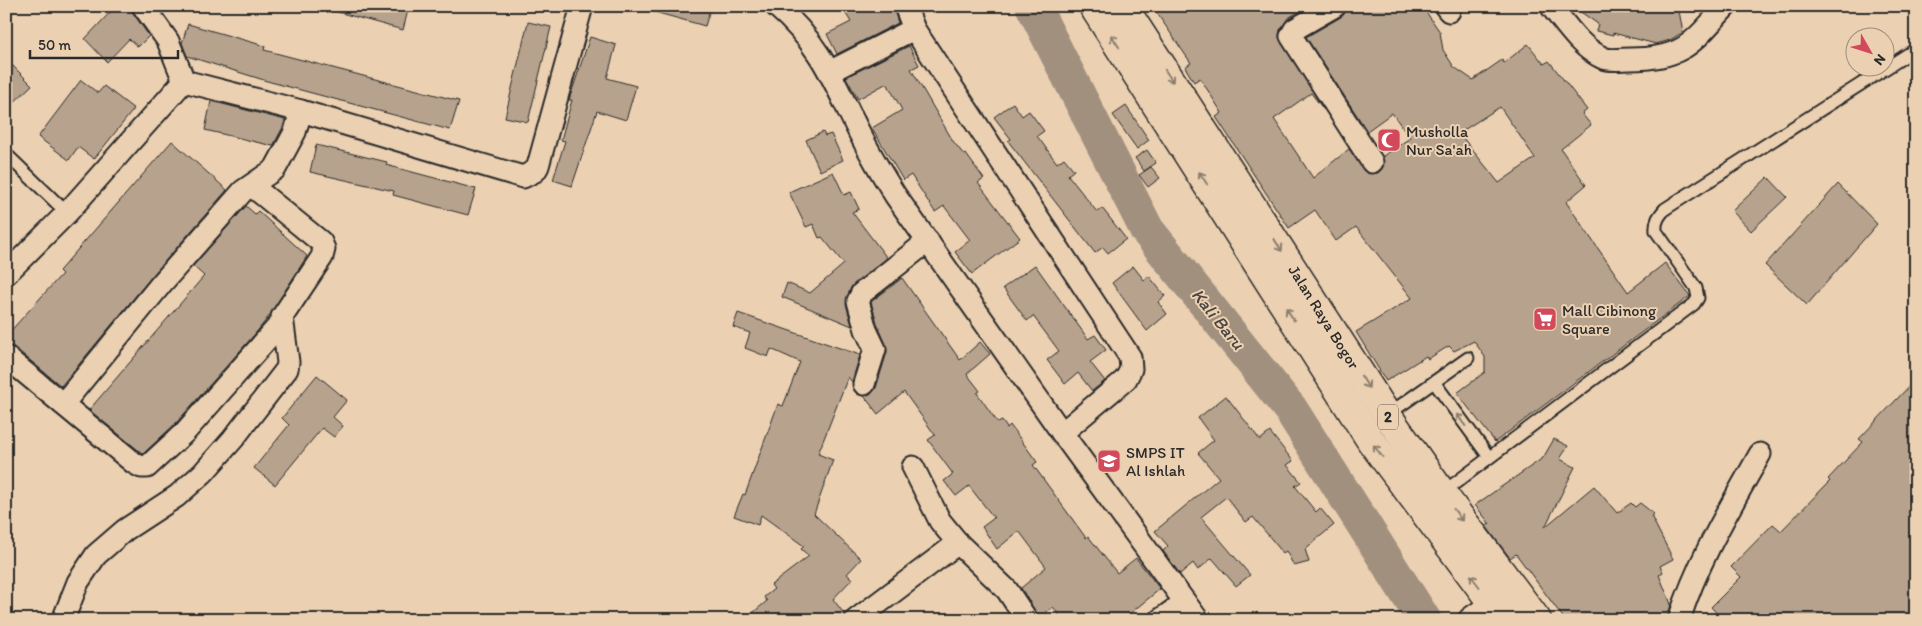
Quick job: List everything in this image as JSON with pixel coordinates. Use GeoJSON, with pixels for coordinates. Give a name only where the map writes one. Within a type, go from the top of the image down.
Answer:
{"type":"FeatureCollection","features":[{"type":"Feature","properties":{"kind":"highway","name":"Jalan Raya Bogor"},"geometry":{"type":"LineString","coordinates":[[1093,6],[1371,441],[1496,609],[1537,620]]}},
{"type":"Feature","properties":{"kind":"highway","name":"Jalan Raya Bogor"},"geometry":{"type":"LineString","coordinates":[[1123,6],[1387,415],[1442,493],[1496,609]]}},
{"type":"Feature","properties":{"kind":"highway"},"geometry":{"type":"LineString","coordinates":[[1230,219],[1252,204]]}},
{"type":"Feature","properties":{"kind":"street"},"geometry":{"type":"LineString","coordinates":[[143,6],[168,41],[184,81]]}},
{"type":"Feature","properties":{"kind":"street"},"geometry":{"type":"LineString","coordinates":[[776,6],[806,35],[831,71],[872,158],[1062,433],[1198,620]]}},
{"type":"Feature","properties":{"kind":"street"},"geometry":{"type":"LineString","coordinates":[[905,6],[914,30],[1130,356],[1131,369],[1126,379],[1062,433]]}},
{"type":"Feature","properties":{"kind":"street"},"geometry":{"type":"LineString","coordinates":[[1335,6],[1295,29],[1292,36],[1372,162]]}},
{"type":"Feature","properties":{"kind":"street"},"geometry":{"type":"LineString","coordinates":[[1551,6],[1582,44],[1605,59],[1640,59],[1674,54],[1700,38],[1726,6]]}},
{"type":"Feature","properties":{"kind":"street"},"geometry":{"type":"LineString","coordinates":[[184,81],[301,111],[514,174],[528,176],[538,166],[578,7]]}},
{"type":"Feature","properties":{"kind":"street"},"geometry":{"type":"LineString","coordinates":[[831,71],[914,30]]}},
{"type":"Feature","properties":{"kind":"street"},"geometry":{"type":"LineString","coordinates":[[6,274],[66,212],[184,81]]}},
{"type":"Feature","properties":{"kind":"street"},"geometry":{"type":"LineString","coordinates":[[63,404],[162,283],[243,191],[275,169],[295,132],[301,111]]}},
{"type":"Feature","properties":{"kind":"street"},"geometry":{"type":"LineString","coordinates":[[63,620],[78,582],[96,555],[126,530],[176,496],[203,474],[284,374],[288,362],[281,322],[282,317],[322,257],[324,249],[321,242],[252,186]]}},
{"type":"Feature","properties":{"kind":"street"},"geometry":{"type":"LineString","coordinates":[[864,384],[875,349],[866,330],[858,301],[862,293],[928,241]]}},
{"type":"Feature","properties":{"kind":"street"},"geometry":{"type":"LineString","coordinates":[[6,356],[134,463],[141,467],[147,467],[185,432],[281,322]]}},
{"type":"Feature","properties":{"kind":"street"},"geometry":{"type":"LineString","coordinates":[[1679,620],[1688,590],[1716,531],[1760,454]]}},
{"type":"Feature","properties":{"kind":"street"},"geometry":{"type":"LineString","coordinates":[[913,467],[940,521],[958,543],[1006,590],[1027,620]]}},
{"type":"Feature","properties":{"kind":"street"},"geometry":{"type":"LineString","coordinates":[[856,620],[958,543]]}},
{"type":"Feature","properties":{"kind":"street"},"geometry":{"type":"LineString","coordinates":[[1160,620],[1185,602]]}},
{"type":"Feature","properties":{"kind":"lane"},"geometry":{"type":"LineString","coordinates":[[1442,493],[1694,304],[1698,298],[1696,288],[1656,230],[1656,224],[1665,209],[1916,48]]}},
{"type":"Feature","properties":{"kind":"lane"},"geometry":{"type":"LineString","coordinates":[[6,154],[66,212]]}},
{"type":"Feature","properties":{"kind":"lane"},"geometry":{"type":"LineString","coordinates":[[1387,415],[1468,358]]}},
{"type":"Feature","properties":{"kind":"lane"},"geometry":{"type":"LineString","coordinates":[[1434,382],[1489,457]]}},
{"type":"Feature","properties":{"kind":"building"},"geometry":{"type":"Polygon","coordinates":[[[116,6],[131,6],[133,13],[149,36],[138,47],[129,39],[107,62],[85,39],[116,6]]]}},
{"type":"Feature","properties":{"kind":"building"},"geometry":{"type":"Polygon","coordinates":[[[335,6],[409,6],[403,30],[334,11],[335,6]]]}},
{"type":"Feature","properties":{"kind":"building"},"geometry":{"type":"Polygon","coordinates":[[[651,6],[711,6],[705,26],[651,11],[651,6]]]}},
{"type":"Feature","properties":{"kind":"building"},"geometry":{"type":"Polygon","coordinates":[[[841,6],[893,6],[898,23],[837,54],[827,34],[851,22],[841,6]]]}},
{"type":"Feature","properties":{"kind":"building"},"geometry":{"type":"Polygon","coordinates":[[[1152,6],[1309,6],[1288,18],[1280,30],[1279,37],[1324,110],[1311,93],[1274,119],[1313,178],[1349,149],[1366,173],[1378,173],[1383,167],[1383,156],[1410,138],[1392,113],[1367,131],[1306,37],[1341,17],[1347,6],[1422,6],[1440,32],[1443,50],[1454,67],[1473,80],[1502,60],[1504,63],[1528,44],[1544,64],[1549,61],[1587,110],[1582,114],[1591,125],[1561,149],[1586,185],[1566,202],[1628,292],[1665,263],[1690,296],[1495,442],[1457,393],[1485,372],[1485,357],[1474,341],[1454,351],[1449,346],[1428,359],[1426,356],[1386,381],[1356,332],[1412,298],[1356,227],[1336,241],[1315,210],[1289,228],[1216,117],[1222,113],[1200,78],[1194,82],[1185,67],[1191,63],[1152,6]],[[1500,107],[1459,133],[1499,183],[1535,158],[1500,107]]]}},
{"type":"Feature","properties":{"kind":"building"},"geometry":{"type":"Polygon","coordinates":[[[1572,6],[1678,6],[1683,32],[1670,40],[1656,44],[1613,33],[1613,35],[1596,31],[1598,24],[1572,6]]]}},
{"type":"Feature","properties":{"kind":"building"},"geometry":{"type":"Polygon","coordinates":[[[528,22],[551,27],[528,122],[505,117],[528,22]]]}},
{"type":"Feature","properties":{"kind":"building"},"geometry":{"type":"Polygon","coordinates":[[[188,24],[265,46],[264,50],[459,101],[450,130],[267,81],[187,56],[182,43],[188,24]]]}},
{"type":"Feature","properties":{"kind":"building"},"geometry":{"type":"Polygon","coordinates":[[[590,37],[616,45],[607,78],[636,86],[626,120],[597,111],[572,186],[553,180],[565,141],[561,140],[572,100],[569,100],[590,37]]]}},
{"type":"Feature","properties":{"kind":"building"},"geometry":{"type":"Polygon","coordinates":[[[909,46],[919,65],[911,69],[953,141],[964,155],[966,154],[984,179],[978,183],[1020,238],[972,274],[955,252],[970,240],[944,206],[935,212],[911,175],[903,180],[872,128],[902,110],[887,83],[858,99],[846,77],[909,46]]]}},
{"type":"Feature","properties":{"kind":"building"},"geometry":{"type":"Polygon","coordinates":[[[6,59],[32,85],[6,110],[6,59]]]}},
{"type":"Feature","properties":{"kind":"building"},"geometry":{"type":"Polygon","coordinates":[[[81,80],[98,93],[104,86],[134,109],[94,159],[78,147],[69,160],[38,137],[81,80]]]}},
{"type":"Feature","properties":{"kind":"building"},"geometry":{"type":"Polygon","coordinates":[[[211,101],[285,120],[273,146],[205,130],[211,101]]]}},
{"type":"Feature","properties":{"kind":"building"},"geometry":{"type":"Polygon","coordinates":[[[1013,103],[1022,116],[1029,111],[1044,131],[1037,136],[1057,163],[1064,158],[1074,170],[1068,175],[1097,212],[1102,208],[1126,239],[1108,253],[1103,247],[1095,253],[1008,141],[1011,139],[994,117],[1013,103]]]}},
{"type":"Feature","properties":{"kind":"building"},"geometry":{"type":"Polygon","coordinates":[[[1126,106],[1149,140],[1137,149],[1113,115],[1126,106]]]}},
{"type":"Feature","properties":{"kind":"building"},"geometry":{"type":"Polygon","coordinates":[[[823,132],[825,136],[831,134],[843,160],[820,171],[806,140],[823,132]]]}},
{"type":"Feature","properties":{"kind":"building"},"geometry":{"type":"Polygon","coordinates":[[[172,141],[227,190],[153,275],[61,386],[14,347],[6,345],[6,336],[62,274],[59,271],[172,141]]]}},
{"type":"Feature","properties":{"kind":"building"},"geometry":{"type":"Polygon","coordinates":[[[316,145],[387,162],[386,165],[476,189],[468,215],[393,195],[394,191],[310,172],[316,145]]]}},
{"type":"Feature","properties":{"kind":"building"},"geometry":{"type":"Polygon","coordinates":[[[1147,150],[1156,163],[1144,171],[1135,158],[1147,150]]]}},
{"type":"Feature","properties":{"kind":"building"},"geometry":{"type":"Polygon","coordinates":[[[1151,167],[1160,178],[1148,187],[1139,175],[1151,167]]]}},
{"type":"Feature","properties":{"kind":"building"},"geometry":{"type":"Polygon","coordinates":[[[833,172],[844,195],[851,192],[859,209],[852,212],[887,258],[851,287],[846,304],[852,326],[782,297],[787,283],[810,293],[844,264],[822,237],[819,238],[813,224],[806,227],[789,192],[833,172]]]}},
{"type":"Feature","properties":{"kind":"building"},"geometry":{"type":"Polygon","coordinates":[[[1768,177],[1787,197],[1751,231],[1732,211],[1768,177]]]}},
{"type":"Feature","properties":{"kind":"building"},"geometry":{"type":"Polygon","coordinates":[[[1838,184],[1877,224],[1807,305],[1765,265],[1838,184]]]}},
{"type":"Feature","properties":{"kind":"building"},"geometry":{"type":"Polygon","coordinates":[[[246,206],[255,214],[258,211],[307,256],[270,315],[255,334],[176,423],[143,454],[89,410],[204,276],[193,266],[246,206]]]}},
{"type":"Feature","properties":{"kind":"building"},"geometry":{"type":"Polygon","coordinates":[[[1035,265],[1088,339],[1095,335],[1106,350],[1090,362],[1105,381],[1092,391],[1078,373],[1065,384],[1047,360],[1059,351],[1033,316],[1027,321],[1003,288],[1035,265]]]}},
{"type":"Feature","properties":{"kind":"building"},"geometry":{"type":"Polygon","coordinates":[[[1133,266],[1144,280],[1149,276],[1165,296],[1158,302],[1167,314],[1147,331],[1112,283],[1133,266]]]}},
{"type":"Feature","properties":{"kind":"building"},"geometry":{"type":"Polygon","coordinates":[[[902,278],[960,360],[980,342],[990,354],[967,374],[980,391],[977,393],[998,423],[1002,421],[1007,428],[1010,425],[1037,462],[1033,465],[1086,538],[1088,536],[1117,573],[1136,558],[1160,589],[1122,620],[1063,620],[1053,607],[1039,618],[1021,588],[1046,567],[1019,531],[997,549],[982,527],[994,518],[969,486],[956,496],[944,481],[953,474],[928,440],[935,435],[904,392],[878,414],[864,396],[872,393],[876,388],[887,352],[871,302],[902,278]]]}},
{"type":"Feature","properties":{"kind":"building"},"geometry":{"type":"Polygon","coordinates":[[[738,313],[860,355],[852,382],[848,377],[818,454],[833,460],[814,514],[861,559],[847,574],[852,579],[833,599],[845,615],[844,620],[744,620],[767,601],[764,597],[774,589],[771,585],[809,556],[801,549],[804,546],[761,515],[758,525],[734,516],[743,494],[745,495],[778,404],[783,406],[800,362],[771,349],[768,357],[745,348],[750,333],[733,327],[738,313]]]}},
{"type":"Feature","properties":{"kind":"building"},"geometry":{"type":"Polygon","coordinates":[[[317,375],[347,400],[333,417],[343,426],[334,437],[322,428],[275,485],[254,468],[289,425],[282,418],[317,375]]]}},
{"type":"Feature","properties":{"kind":"building"},"geometry":{"type":"Polygon","coordinates":[[[1916,379],[1916,620],[1723,620],[1711,607],[1741,577],[1731,567],[1773,524],[1781,531],[1830,481],[1828,479],[1863,442],[1859,439],[1916,379]]]}},
{"type":"Feature","properties":{"kind":"building"},"geometry":{"type":"Polygon","coordinates":[[[1226,396],[1260,440],[1270,432],[1293,461],[1287,465],[1301,482],[1295,486],[1316,512],[1320,508],[1334,525],[1305,549],[1309,562],[1294,566],[1286,551],[1283,553],[1253,517],[1246,522],[1226,497],[1201,517],[1250,575],[1236,586],[1212,558],[1198,570],[1193,563],[1180,574],[1163,551],[1168,546],[1155,531],[1219,478],[1198,453],[1214,440],[1198,418],[1226,396]]]}},
{"type":"Feature","properties":{"kind":"building"},"geometry":{"type":"Polygon","coordinates":[[[1554,439],[1568,446],[1560,459],[1575,467],[1545,527],[1594,486],[1617,513],[1631,503],[1635,507],[1640,503],[1654,514],[1651,516],[1673,559],[1660,566],[1663,572],[1659,575],[1671,604],[1667,620],[1565,620],[1516,554],[1510,558],[1486,526],[1490,524],[1475,505],[1543,458],[1554,439]]]}},
{"type":"Feature","properties":{"kind":"waterway","name":"Kali Baru"},"geometry":{"type":"LineString","coordinates":[[1033,6],[1147,230],[1291,410],[1424,620]]}},
{"type":"Feature","properties":{"kind":"place","name":"Musholla Nur Sa'ah"},"geometry":{"type":"Point","coordinates":[1389,140]}},
{"type":"Feature","properties":{"kind":"place","name":"Mall Cibinong Square"},"geometry":{"type":"Point","coordinates":[1545,319]}},
{"type":"Feature","properties":{"kind":"place","name":"SMPS IT Al Ishlah"},"geometry":{"type":"Point","coordinates":[1109,461]}}]}
